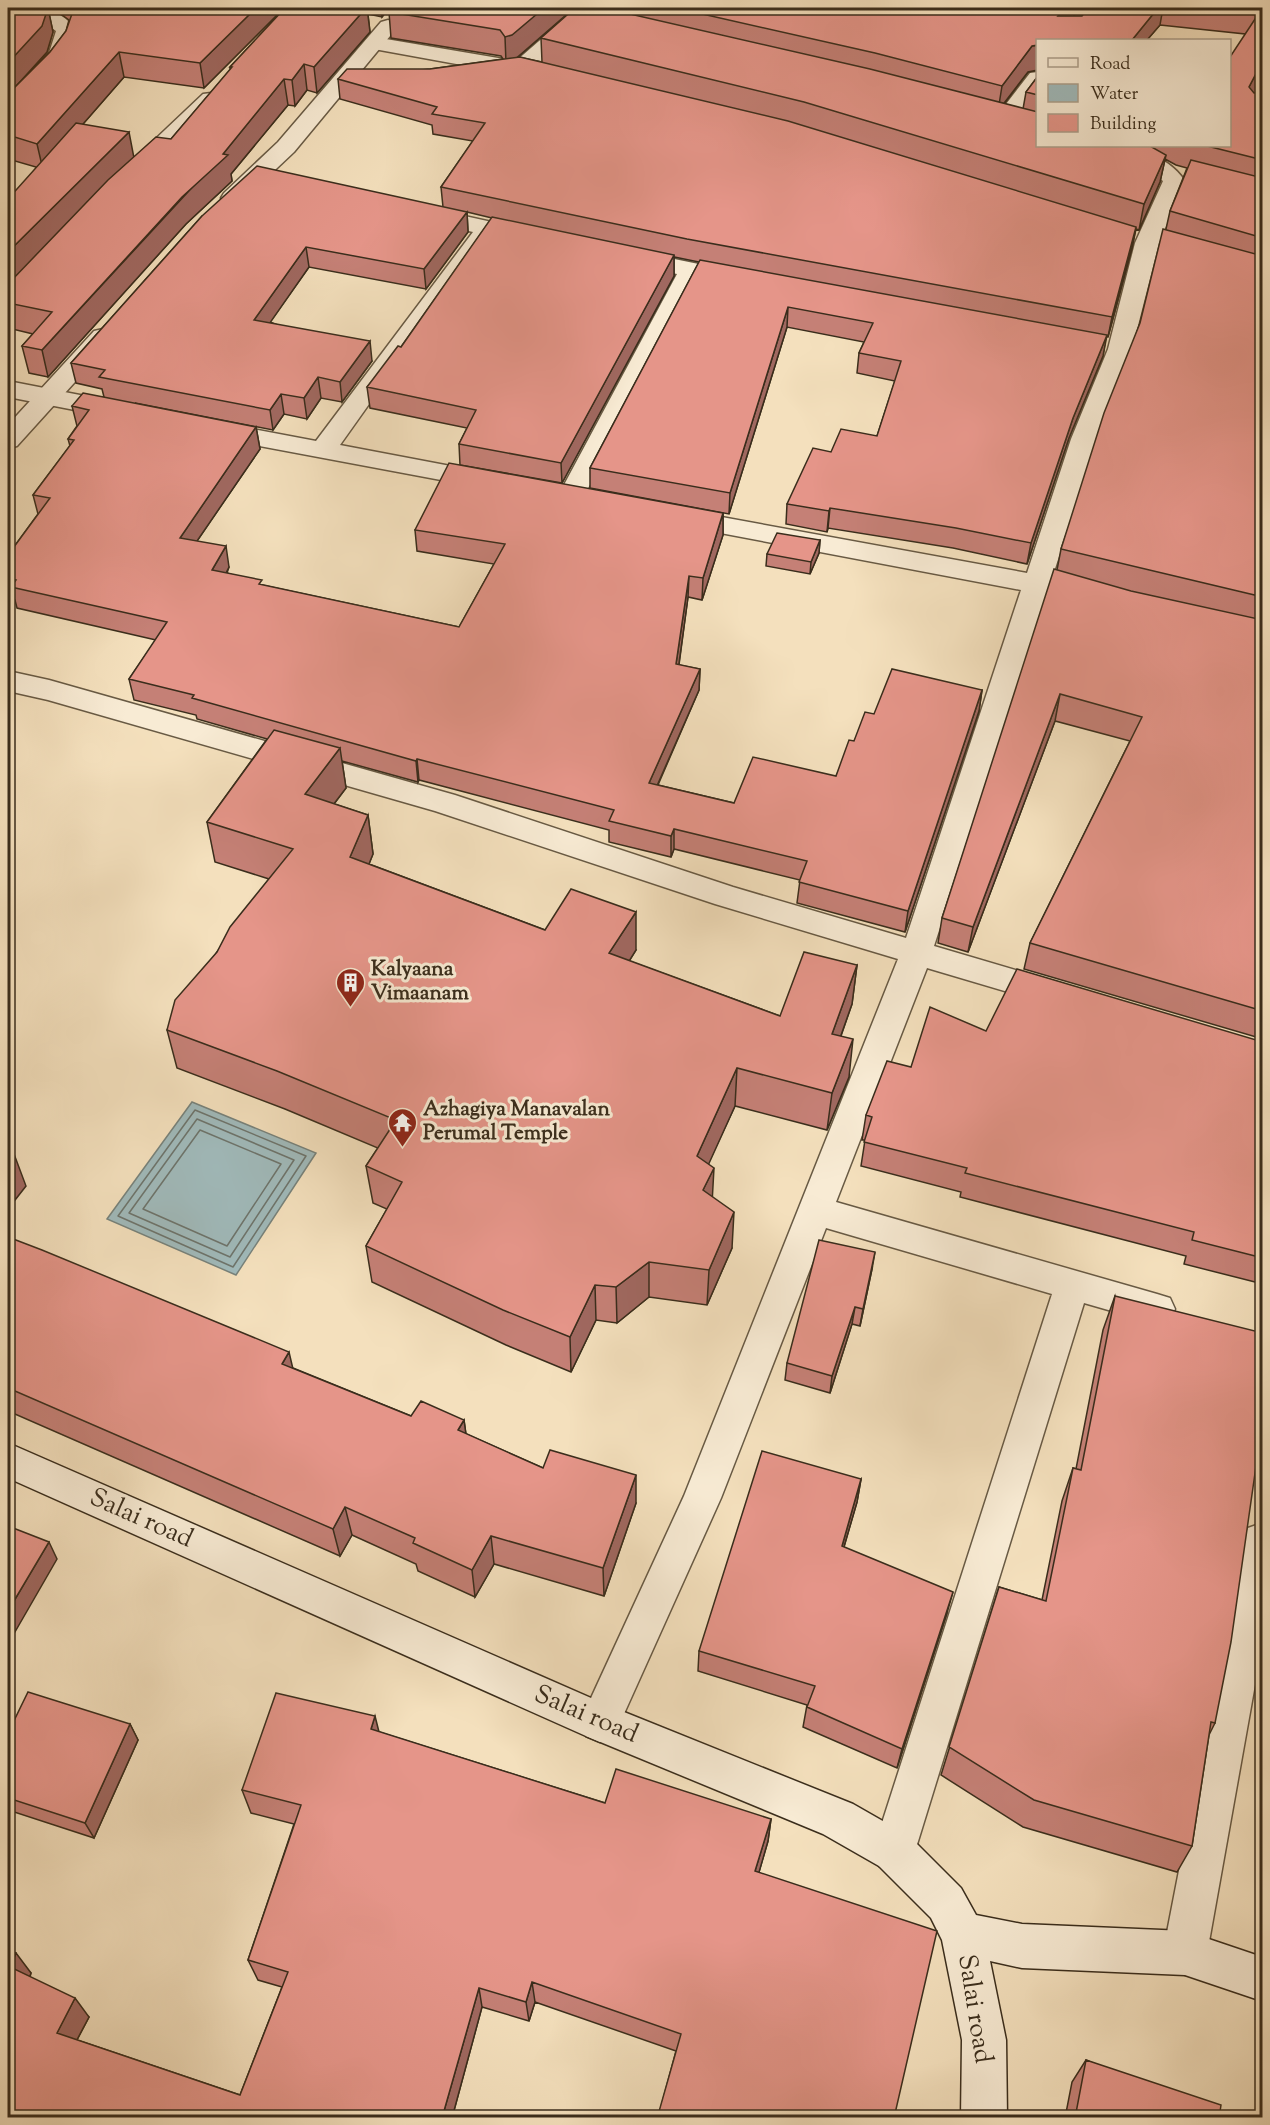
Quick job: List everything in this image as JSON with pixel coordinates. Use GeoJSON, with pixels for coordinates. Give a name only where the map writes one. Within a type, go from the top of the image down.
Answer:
{"type":"FeatureCollection","features":[{"type":"Feature","properties":{"kind":"street"},"geometry":{"type":"LineString","coordinates":[[8,109],[30,90],[58,56],[68,38],[67,30],[61,22],[13,8]]}},
{"type":"Feature","properties":{"kind":"street"},"geometry":{"type":"LineString","coordinates":[[457,78],[490,76],[521,68],[588,16]]}},
{"type":"Feature","properties":{"kind":"street"},"geometry":{"type":"LineString","coordinates":[[213,215],[286,147],[382,25],[521,68],[567,79]]}},
{"type":"Feature","properties":{"kind":"street"},"geometry":{"type":"LineString","coordinates":[[341,80],[364,81]]}},
{"type":"Feature","properties":{"kind":"street"},"geometry":{"type":"LineString","coordinates":[[1004,122],[1036,81]]}},
{"type":"Feature","properties":{"kind":"street"},"geometry":{"type":"LineString","coordinates":[[121,184],[226,84]]}},
{"type":"Feature","properties":{"kind":"street"},"geometry":{"type":"LineString","coordinates":[[982,116],[1026,128]]}},
{"type":"Feature","properties":{"kind":"street"},"geometry":{"type":"LineString","coordinates":[[1094,147],[1155,163],[1171,173],[1194,178]]}},
{"type":"Feature","properties":{"kind":"street"},"geometry":{"type":"LineString","coordinates":[[600,1722],[702,1498],[916,954],[1039,582],[1084,439],[1108,347],[1174,181],[1171,173]]}},
{"type":"Feature","properties":{"kind":"street"},"geometry":{"type":"LineString","coordinates":[[256,176],[279,182]]}},
{"type":"Feature","properties":{"kind":"street"},"geometry":{"type":"LineString","coordinates":[[405,210],[554,242]]}},
{"type":"Feature","properties":{"kind":"street"},"geometry":{"type":"LineString","coordinates":[[323,450],[486,228]]}},
{"type":"Feature","properties":{"kind":"street"},"geometry":{"type":"LineString","coordinates":[[611,253],[757,282]]}},
{"type":"Feature","properties":{"kind":"street"},"geometry":{"type":"LineString","coordinates":[[571,496],[691,269]]}},
{"type":"Feature","properties":{"kind":"street"},"geometry":{"type":"LineString","coordinates":[[8,440],[116,322]]}},
{"type":"Feature","properties":{"kind":"street"},"geometry":{"type":"LineString","coordinates":[[8,389],[149,417]]}},
{"type":"Feature","properties":{"kind":"street"},"geometry":{"type":"LineString","coordinates":[[195,426],[516,486]]}},
{"type":"Feature","properties":{"kind":"street"},"geometry":{"type":"LineString","coordinates":[[658,513],[1039,582],[1082,594]]}},
{"type":"Feature","properties":{"kind":"street"},"geometry":{"type":"LineString","coordinates":[[8,681],[49,690],[444,803],[726,896],[1082,1002]]}},
{"type":"Feature","properties":{"kind":"street"},"geometry":{"type":"LineString","coordinates":[[816,1211],[1184,1317]]}},
{"type":"Feature","properties":{"kind":"street"},"geometry":{"type":"LineString","coordinates":[[894,1851],[1072,1286]]}},
{"type":"Feature","properties":{"kind":"street","name":"Salai road"},"geometry":{"type":"LineString","coordinates":[[8,1460],[600,1722],[838,1819],[894,1851],[946,1903],[963,1934],[984,2040],[984,2118]]}},
{"type":"Feature","properties":{"kind":"street"},"geometry":{"type":"LineString","coordinates":[[1185,1953],[1263,1541]]}},
{"type":"Feature","properties":{"kind":"street"},"geometry":{"type":"LineString","coordinates":[[963,1934],[1022,1946],[1185,1953],[1263,1979]]}},
{"type":"Feature","properties":{"kind":"water"},"geometry":{"type":"Polygon","coordinates":[[[192,1102],[316,1153],[236,1275],[107,1219],[192,1102]]]}},
{"type":"Feature","properties":{"kind":"building"},"geometry":{"type":"Polygon","coordinates":[[[8,8],[48,8],[42,26],[8,63],[8,8]]]}},
{"type":"Feature","properties":{"kind":"building"},"geometry":{"type":"Polygon","coordinates":[[[74,8],[256,8],[200,63],[119,52],[37,144],[8,135],[8,91],[12,90],[50,52],[66,31],[74,8]]]}},
{"type":"Feature","properties":{"kind":"building"},"geometry":{"type":"Polygon","coordinates":[[[285,8],[366,8],[314,67],[304,64],[292,80],[284,79],[223,154],[228,155],[182,197],[42,350],[22,346],[52,312],[8,303],[8,282],[108,180],[156,137],[171,139],[232,67],[230,67],[285,8]]]}},
{"type":"Feature","properties":{"kind":"building"},"geometry":{"type":"Polygon","coordinates":[[[393,8],[544,8],[512,35],[505,37],[500,30],[389,12],[393,8]]]}},
{"type":"Feature","properties":{"kind":"building"},"geometry":{"type":"Polygon","coordinates":[[[575,8],[604,8],[870,69],[1036,111],[1036,147],[1152,147],[1166,155],[1144,204],[804,102],[541,38],[575,8]]]}},
{"type":"Feature","properties":{"kind":"building"},"geometry":{"type":"Polygon","coordinates":[[[676,8],[1065,8],[1058,16],[1082,16],[1088,8],[1158,8],[1133,39],[1036,39],[1036,45],[1032,46],[1002,86],[875,53],[676,8]]]}},
{"type":"Feature","properties":{"kind":"building"},"geometry":{"type":"Polygon","coordinates":[[[1242,8],[1263,8],[1263,69],[1258,70],[1249,87],[1254,93],[1263,93],[1263,160],[1211,147],[1231,147],[1231,55],[1261,10],[1242,8]]]}},
{"type":"Feature","properties":{"kind":"building"},"geometry":{"type":"Polygon","coordinates":[[[520,57],[788,121],[1136,227],[1112,317],[687,239],[441,187],[485,123],[432,114],[437,107],[338,79],[347,69],[430,69],[520,57]]]}},
{"type":"Feature","properties":{"kind":"building"},"geometry":{"type":"Polygon","coordinates":[[[1036,79],[1036,94],[1026,92],[1036,79]]]}},
{"type":"Feature","properties":{"kind":"building"},"geometry":{"type":"Polygon","coordinates":[[[76,123],[129,132],[8,252],[8,199],[76,123]]]}},
{"type":"Feature","properties":{"kind":"building"},"geometry":{"type":"Polygon","coordinates":[[[1191,160],[1263,178],[1263,238],[1170,211],[1191,160]]]}},
{"type":"Feature","properties":{"kind":"building"},"geometry":{"type":"Polygon","coordinates":[[[257,166],[467,212],[424,269],[306,247],[254,320],[370,341],[340,382],[318,377],[304,398],[281,394],[270,410],[99,377],[105,370],[71,363],[202,216],[257,166]]]}},
{"type":"Feature","properties":{"kind":"building"},"geometry":{"type":"Polygon","coordinates":[[[492,217],[674,255],[561,463],[459,444],[476,410],[367,387],[398,346],[401,347],[492,217]]]}},
{"type":"Feature","properties":{"kind":"building"},"geometry":{"type":"Polygon","coordinates":[[[1163,229],[1263,256],[1263,597],[1061,549],[1104,413],[1140,323],[1163,229]]]}},
{"type":"Feature","properties":{"kind":"building"},"geometry":{"type":"Polygon","coordinates":[[[700,260],[1107,335],[1073,418],[1031,543],[956,528],[830,508],[829,511],[787,504],[813,448],[831,452],[841,429],[877,436],[901,361],[859,353],[873,323],[788,307],[730,493],[590,468],[700,260]]]}},
{"type":"Feature","properties":{"kind":"building"},"geometry":{"type":"Polygon","coordinates":[[[83,393],[256,427],[180,538],[226,546],[212,570],[262,580],[259,584],[459,627],[505,544],[415,530],[449,463],[723,513],[703,578],[689,576],[676,664],[700,669],[649,783],[734,803],[753,757],[836,776],[849,740],[854,741],[865,712],[874,714],[892,669],[982,690],[908,911],[799,882],[807,861],[674,829],[671,836],[609,821],[614,810],[417,759],[416,761],[192,698],[194,695],[129,679],[167,622],[11,587],[16,580],[8,578],[8,555],[50,498],[33,495],[74,440],[68,439],[89,410],[72,406],[83,393]]]}},
{"type":"Feature","properties":{"kind":"building"},"geometry":{"type":"Polygon","coordinates":[[[777,533],[820,540],[811,562],[767,554],[777,533]]]}},
{"type":"Feature","properties":{"kind":"building"},"geometry":{"type":"Polygon","coordinates":[[[1054,569],[1131,591],[1263,620],[1263,1011],[1030,943],[1142,717],[1060,694],[973,927],[942,918],[1054,569]]]}},
{"type":"Feature","properties":{"kind":"building"},"geometry":{"type":"Polygon","coordinates":[[[274,730],[340,748],[305,794],[368,815],[350,857],[545,930],[571,889],[636,912],[609,953],[780,1016],[804,952],[857,965],[832,1034],[853,1039],[832,1093],[737,1068],[697,1156],[714,1168],[703,1190],[734,1212],[709,1270],[649,1262],[616,1287],[595,1285],[570,1337],[503,1310],[366,1246],[402,1182],[366,1166],[396,1120],[277,1071],[167,1030],[175,1000],[217,952],[230,927],[293,849],[207,822],[274,730]]]}},
{"type":"Feature","properties":{"kind":"building"},"geometry":{"type":"Polygon","coordinates":[[[1017,969],[1263,1042],[1263,1258],[1192,1240],[1194,1232],[965,1173],[967,1168],[864,1142],[872,1117],[866,1115],[887,1061],[911,1067],[930,1007],[986,1031],[1017,969]]]}},
{"type":"Feature","properties":{"kind":"building"},"geometry":{"type":"Polygon","coordinates":[[[8,1151],[14,1154],[8,1161],[8,1151]]]}},
{"type":"Feature","properties":{"kind":"building"},"geometry":{"type":"Polygon","coordinates":[[[8,1237],[289,1352],[282,1364],[411,1416],[421,1401],[464,1420],[458,1430],[543,1468],[550,1450],[636,1475],[603,1568],[491,1536],[472,1570],[413,1543],[415,1538],[345,1507],[333,1529],[8,1388],[8,1237]]]}},
{"type":"Feature","properties":{"kind":"building"},"geometry":{"type":"Polygon","coordinates":[[[819,1240],[875,1252],[863,1309],[855,1307],[832,1376],[787,1363],[819,1240]]]}},
{"type":"Feature","properties":{"kind":"building"},"geometry":{"type":"Polygon","coordinates":[[[1115,1296],[1263,1333],[1263,1417],[1231,1642],[1215,1723],[1211,1722],[1192,1846],[1034,1800],[949,1747],[999,1587],[1046,1601],[1073,1468],[1081,1470],[1115,1296]]]}},
{"type":"Feature","properties":{"kind":"building"},"geometry":{"type":"Polygon","coordinates":[[[762,1451],[861,1479],[842,1546],[953,1592],[902,1749],[807,1707],[815,1686],[699,1651],[762,1451]]]}},
{"type":"Feature","properties":{"kind":"building"},"geometry":{"type":"Polygon","coordinates":[[[8,1526],[49,1542],[8,1611],[8,1526]]]}},
{"type":"Feature","properties":{"kind":"building"},"geometry":{"type":"Polygon","coordinates":[[[28,1692],[130,1724],[85,1823],[8,1798],[8,1733],[28,1692]]]}},
{"type":"Feature","properties":{"kind":"building"},"geometry":{"type":"Polygon","coordinates":[[[276,1693],[375,1716],[371,1729],[605,1803],[616,1769],[771,1819],[755,1871],[937,1931],[894,2118],[664,2118],[658,2115],[681,2034],[532,1982],[526,2002],[479,1988],[442,2118],[8,2118],[8,1951],[16,1953],[10,1967],[75,1998],[57,2033],[240,2095],[288,1972],[248,1960],[301,1805],[242,1790],[276,1693]]]}},
{"type":"Feature","properties":{"kind":"building"},"geometry":{"type":"Polygon","coordinates":[[[1086,2060],[1221,2105],[1219,2118],[1075,2118],[1086,2060]]]}},
{"type":"Feature","properties":{"kind":"place","name":"Kalyaana Vimaanam"},"geometry":{"type":"Point","coordinates":[350,1008]}},
{"type":"Feature","properties":{"kind":"place","name":"Azhagiya Manavalan Perumal Temple"},"geometry":{"type":"Point","coordinates":[402,1148]}}]}
